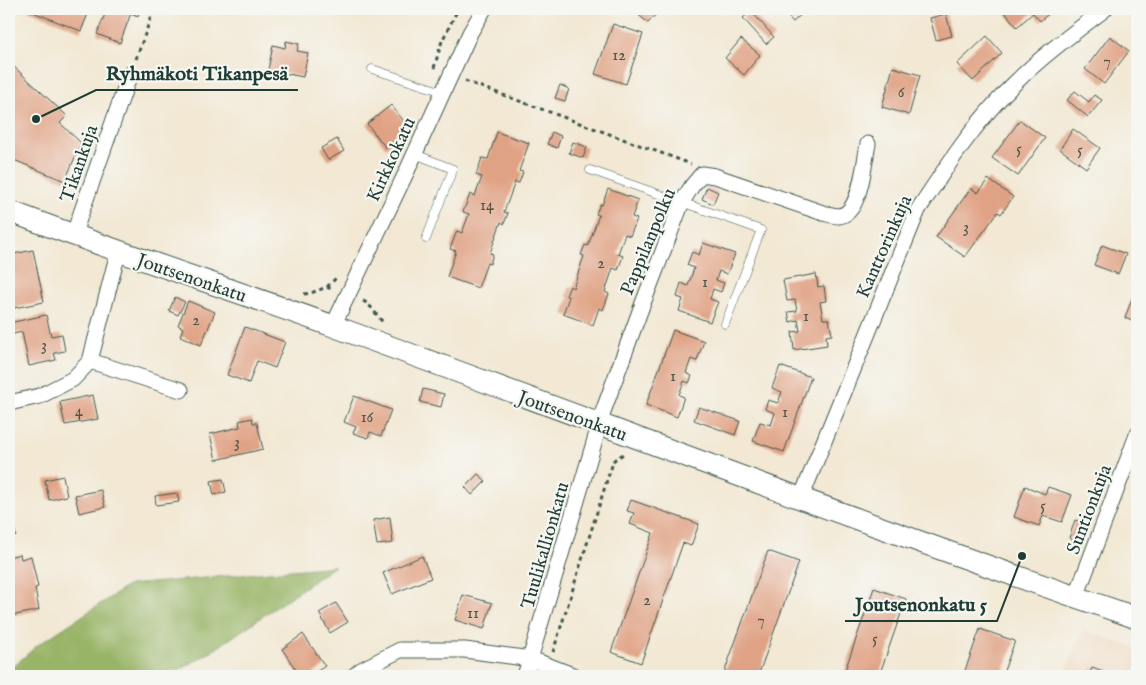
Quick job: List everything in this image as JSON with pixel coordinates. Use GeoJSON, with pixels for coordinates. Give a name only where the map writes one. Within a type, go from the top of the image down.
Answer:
{"type":"FeatureCollection","features":[{"type":"Feature","properties":{"kind":"main road","name":"Joutsenonkatu"},"geometry":{"type":"LineString","coordinates":[[9,211],[74,236],[333,326],[600,425],[1137,618]]}},
{"type":"Feature","properties":{"kind":"street","name":"Kirkkokatu"},"geometry":{"type":"LineString","coordinates":[[333,326],[470,33],[484,9]]}},
{"type":"Feature","properties":{"kind":"street","name":"Kanttorinkuja"},"geometry":{"type":"LineString","coordinates":[[801,498],[918,210],[977,126],[1015,82],[1105,9]]}},
{"type":"Feature","properties":{"kind":"street","name":"Tikankuja"},"geometry":{"type":"LineString","coordinates":[[74,236],[130,74]]}},
{"type":"Feature","properties":{"kind":"street"},"geometry":{"type":"LineString","coordinates":[[702,174],[715,176],[824,213],[839,216],[851,211],[857,200],[868,144]]}},
{"type":"Feature","properties":{"kind":"street","name":"Pappilanpolku"},"geometry":{"type":"LineString","coordinates":[[600,425],[604,409],[640,311],[682,202],[702,174]]}},
{"type":"Feature","properties":{"kind":"street"},"geometry":{"type":"LineString","coordinates":[[9,403],[40,396],[74,379],[90,361],[120,251]]}},
{"type":"Feature","properties":{"kind":"street"},"geometry":{"type":"LineString","coordinates":[[90,361],[181,390]]}},
{"type":"Feature","properties":{"kind":"street","name":"Tuulikallionkatu"},"geometry":{"type":"LineString","coordinates":[[526,676],[600,425]]}},
{"type":"Feature","properties":{"kind":"street","name":"Suntionkuja"},"geometry":{"type":"LineString","coordinates":[[1076,597],[1137,435]]}},
{"type":"Feature","properties":{"kind":"street"},"geometry":{"type":"LineString","coordinates":[[354,676],[400,650],[465,650],[531,659],[576,676]]}},
{"type":"Feature","properties":{"kind":"lane"},"geometry":{"type":"LineString","coordinates":[[372,70],[445,87]]}},
{"type":"Feature","properties":{"kind":"lane"},"geometry":{"type":"LineString","coordinates":[[415,154],[453,169],[426,238]]}},
{"type":"Feature","properties":{"kind":"lane"},"geometry":{"type":"LineString","coordinates":[[590,170],[761,230],[725,324]]}},
{"type":"Feature","properties":{"kind":"path"},"geometry":{"type":"LineString","coordinates":[[130,74],[154,9]]}},
{"type":"Feature","properties":{"kind":"path"},"geometry":{"type":"LineString","coordinates":[[445,87],[460,80],[698,167],[702,174]]}},
{"type":"Feature","properties":{"kind":"path"},"geometry":{"type":"LineString","coordinates":[[548,666],[614,460],[625,453],[634,454]]}},
{"type":"Feature","properties":{"kind":"shaded area"},"geometry":{"type":"Polygon","coordinates":[[[1083,630],[1137,648],[1137,676],[1064,676],[1083,630]]]}},
{"type":"Feature","properties":{"kind":"green space"},"geometry":{"type":"Polygon","coordinates":[[[335,566],[211,652],[168,676],[9,676],[9,670],[38,645],[129,585],[335,566]]]}},
{"type":"Feature","properties":{"kind":"building"},"geometry":{"type":"Polygon","coordinates":[[[25,9],[90,9],[81,31],[25,9]]]}},
{"type":"Feature","properties":{"kind":"building"},"geometry":{"type":"Polygon","coordinates":[[[107,9],[140,9],[138,16],[131,13],[120,43],[97,34],[107,9]]]}},
{"type":"Feature","properties":{"kind":"building"},"geometry":{"type":"Polygon","coordinates":[[[632,9],[661,9],[648,23],[632,9]]]}},
{"type":"Feature","properties":{"kind":"building"},"geometry":{"type":"Polygon","coordinates":[[[781,9],[807,9],[793,22],[781,9]]]}},
{"type":"Feature","properties":{"kind":"building"},"geometry":{"type":"Polygon","coordinates":[[[1002,9],[1054,9],[1040,21],[1033,13],[1017,27],[1002,9]]]}},
{"type":"Feature","properties":{"kind":"building"},"geometry":{"type":"Polygon","coordinates":[[[751,11],[774,37],[766,44],[743,18],[751,11]]]}},
{"type":"Feature","properties":{"kind":"building"},"geometry":{"type":"Polygon","coordinates":[[[946,14],[952,36],[936,40],[930,18],[946,14]]]}},
{"type":"Feature","properties":{"kind":"building"},"geometry":{"type":"Polygon","coordinates":[[[613,24],[643,34],[626,84],[595,74],[613,24]]]}},
{"type":"Feature","properties":{"kind":"building"},"geometry":{"type":"Polygon","coordinates":[[[987,36],[1002,53],[973,81],[957,64],[987,36]]]}},
{"type":"Feature","properties":{"kind":"building"},"geometry":{"type":"Polygon","coordinates":[[[1110,36],[1129,51],[1104,84],[1085,69],[1110,36]]]}},
{"type":"Feature","properties":{"kind":"building"},"geometry":{"type":"Polygon","coordinates":[[[741,39],[760,55],[744,75],[725,58],[741,39]]]}},
{"type":"Feature","properties":{"kind":"building"},"geometry":{"type":"Polygon","coordinates":[[[286,41],[299,44],[297,51],[308,53],[303,77],[268,70],[273,45],[285,48],[286,41]]]}},
{"type":"Feature","properties":{"kind":"building"},"geometry":{"type":"Polygon","coordinates":[[[12,65],[67,116],[60,123],[81,143],[65,181],[9,158],[9,68],[12,65]]]}},
{"type":"Feature","properties":{"kind":"building"},"geometry":{"type":"Polygon","coordinates":[[[893,67],[920,75],[909,115],[882,107],[893,67]]]}},
{"type":"Feature","properties":{"kind":"building"},"geometry":{"type":"Polygon","coordinates":[[[560,85],[569,89],[565,101],[555,98],[560,85]]]}},
{"type":"Feature","properties":{"kind":"building"},"geometry":{"type":"Polygon","coordinates":[[[1075,91],[1089,102],[1094,95],[1102,100],[1088,117],[1067,100],[1075,91]]]}},
{"type":"Feature","properties":{"kind":"building"},"geometry":{"type":"Polygon","coordinates":[[[391,105],[407,125],[398,132],[401,135],[386,148],[367,124],[391,105]]]}},
{"type":"Feature","properties":{"kind":"building"},"geometry":{"type":"Polygon","coordinates":[[[1020,120],[1045,138],[1018,176],[992,158],[1020,120]]]}},
{"type":"Feature","properties":{"kind":"building"},"geometry":{"type":"Polygon","coordinates":[[[1073,129],[1100,148],[1086,168],[1060,149],[1073,129]]]}},
{"type":"Feature","properties":{"kind":"building"},"geometry":{"type":"Polygon","coordinates":[[[497,132],[529,143],[519,171],[523,172],[519,183],[515,182],[504,212],[508,213],[504,224],[501,222],[490,253],[493,254],[490,264],[487,263],[478,288],[447,277],[456,251],[450,249],[457,231],[462,233],[469,214],[463,212],[470,194],[475,196],[482,177],[476,175],[482,158],[488,159],[497,132]]]}},
{"type":"Feature","properties":{"kind":"building"},"geometry":{"type":"Polygon","coordinates":[[[552,132],[561,136],[557,148],[547,144],[552,132]]]}},
{"type":"Feature","properties":{"kind":"building"},"geometry":{"type":"Polygon","coordinates":[[[337,139],[344,151],[328,160],[321,148],[337,139]]]}},
{"type":"Feature","properties":{"kind":"building"},"geometry":{"type":"Polygon","coordinates":[[[573,142],[587,147],[583,158],[569,153],[573,142]]]}},
{"type":"Feature","properties":{"kind":"building"},"geometry":{"type":"Polygon","coordinates":[[[988,179],[1013,197],[1001,214],[998,212],[965,257],[936,237],[971,188],[978,193],[988,179]]]}},
{"type":"Feature","properties":{"kind":"building"},"geometry":{"type":"Polygon","coordinates":[[[707,187],[718,192],[713,204],[702,199],[707,187]]]}},
{"type":"Feature","properties":{"kind":"building"},"geometry":{"type":"Polygon","coordinates":[[[608,189],[638,200],[632,217],[637,219],[630,236],[625,234],[618,254],[623,256],[618,270],[613,268],[605,292],[609,294],[603,310],[599,308],[593,325],[563,314],[569,297],[566,296],[570,286],[573,288],[584,256],[581,255],[585,245],[588,246],[599,215],[596,214],[600,204],[602,205],[608,189]]]}},
{"type":"Feature","properties":{"kind":"building"},"geometry":{"type":"Polygon","coordinates":[[[703,243],[735,254],[727,274],[719,271],[716,280],[724,283],[721,292],[713,289],[710,299],[718,302],[710,322],[679,311],[683,299],[677,297],[681,283],[688,286],[694,268],[687,265],[692,252],[699,255],[703,243]]]}},
{"type":"Feature","properties":{"kind":"building"},"geometry":{"type":"Polygon","coordinates":[[[1102,245],[1126,254],[1118,274],[1094,265],[1102,245]]]}},
{"type":"Feature","properties":{"kind":"building"},"geometry":{"type":"Polygon","coordinates":[[[33,250],[44,302],[14,308],[9,284],[9,255],[33,250]]]}},
{"type":"Feature","properties":{"kind":"building"},"geometry":{"type":"Polygon","coordinates":[[[816,274],[818,287],[824,286],[826,301],[820,302],[823,319],[829,319],[832,335],[826,336],[827,345],[794,350],[792,332],[800,331],[798,320],[790,322],[788,312],[797,311],[795,300],[787,301],[783,280],[816,274]]]}},
{"type":"Feature","properties":{"kind":"building"},"geometry":{"type":"Polygon","coordinates":[[[1137,284],[1137,323],[1125,318],[1137,284]]]}},
{"type":"Feature","properties":{"kind":"building"},"geometry":{"type":"Polygon","coordinates":[[[175,297],[185,302],[178,315],[169,311],[175,297]]]}},
{"type":"Feature","properties":{"kind":"building"},"geometry":{"type":"Polygon","coordinates":[[[188,301],[215,312],[201,345],[180,336],[183,328],[178,325],[188,301]]]}},
{"type":"Feature","properties":{"kind":"building"},"geometry":{"type":"Polygon","coordinates":[[[46,315],[51,336],[62,334],[65,351],[54,353],[56,360],[29,366],[22,332],[9,335],[9,323],[46,315]]]}},
{"type":"Feature","properties":{"kind":"building"},"geometry":{"type":"Polygon","coordinates":[[[245,327],[285,342],[275,368],[257,361],[249,383],[227,375],[245,327]]]}},
{"type":"Feature","properties":{"kind":"building"},"geometry":{"type":"Polygon","coordinates":[[[673,330],[704,341],[697,361],[691,359],[686,373],[692,376],[689,383],[684,381],[679,395],[684,397],[677,417],[646,405],[673,330]]]}},
{"type":"Feature","properties":{"kind":"building"},"geometry":{"type":"Polygon","coordinates":[[[780,366],[811,377],[784,452],[753,441],[760,422],[771,425],[775,413],[765,409],[768,400],[778,403],[782,392],[772,388],[780,366]]]}},
{"type":"Feature","properties":{"kind":"building"},"geometry":{"type":"Polygon","coordinates":[[[423,389],[444,394],[441,407],[420,402],[423,389]]]}},
{"type":"Feature","properties":{"kind":"building"},"geometry":{"type":"Polygon","coordinates":[[[93,395],[98,419],[65,425],[60,402],[93,395]]]}},
{"type":"Feature","properties":{"kind":"building"},"geometry":{"type":"Polygon","coordinates":[[[354,396],[391,410],[381,436],[370,432],[368,438],[353,433],[356,427],[344,422],[354,396]]]}},
{"type":"Feature","properties":{"kind":"building"},"geometry":{"type":"Polygon","coordinates":[[[699,407],[740,421],[735,435],[694,420],[699,407]]]}},
{"type":"Feature","properties":{"kind":"building"},"geometry":{"type":"Polygon","coordinates":[[[252,418],[253,423],[257,423],[263,449],[216,460],[210,434],[240,427],[239,421],[252,418]]]}},
{"type":"Feature","properties":{"kind":"building"},"geometry":{"type":"Polygon","coordinates":[[[478,474],[486,481],[472,495],[465,487],[478,474]]]}},
{"type":"Feature","properties":{"kind":"building"},"geometry":{"type":"Polygon","coordinates":[[[63,476],[67,496],[49,500],[45,480],[63,476]]]}},
{"type":"Feature","properties":{"kind":"building"},"geometry":{"type":"Polygon","coordinates":[[[223,479],[226,492],[214,495],[211,481],[223,479]]]}},
{"type":"Feature","properties":{"kind":"building"},"geometry":{"type":"Polygon","coordinates":[[[1025,486],[1045,494],[1048,487],[1072,495],[1062,522],[1043,516],[1039,526],[1014,517],[1025,486]]]}},
{"type":"Feature","properties":{"kind":"building"},"geometry":{"type":"Polygon","coordinates":[[[101,490],[105,507],[79,513],[75,495],[101,490]]]}},
{"type":"Feature","properties":{"kind":"building"},"geometry":{"type":"Polygon","coordinates":[[[177,493],[179,502],[156,505],[155,496],[177,493]]]}},
{"type":"Feature","properties":{"kind":"building"},"geometry":{"type":"Polygon","coordinates":[[[631,500],[699,524],[691,546],[683,543],[641,663],[611,652],[653,533],[630,524],[634,513],[627,511],[631,500]]]}},
{"type":"Feature","properties":{"kind":"building"},"geometry":{"type":"Polygon","coordinates":[[[9,505],[16,536],[9,538],[9,505]]]}},
{"type":"Feature","properties":{"kind":"building"},"geometry":{"type":"Polygon","coordinates":[[[390,517],[393,543],[377,545],[373,520],[390,517]]]}},
{"type":"Feature","properties":{"kind":"building"},"geometry":{"type":"Polygon","coordinates":[[[1075,520],[1086,524],[1080,542],[1069,538],[1075,520]]]}},
{"type":"Feature","properties":{"kind":"building"},"geometry":{"type":"Polygon","coordinates":[[[768,551],[799,562],[758,676],[723,676],[768,551]]]}},
{"type":"Feature","properties":{"kind":"building"},"geometry":{"type":"Polygon","coordinates":[[[20,554],[21,559],[31,556],[38,587],[35,588],[39,610],[11,616],[9,604],[9,557],[20,554]]]}},
{"type":"Feature","properties":{"kind":"building"},"geometry":{"type":"Polygon","coordinates":[[[422,556],[431,578],[392,594],[383,573],[422,556]]]}},
{"type":"Feature","properties":{"kind":"building"},"geometry":{"type":"Polygon","coordinates":[[[874,588],[906,599],[879,676],[843,676],[874,588]]]}},
{"type":"Feature","properties":{"kind":"building"},"geometry":{"type":"Polygon","coordinates":[[[463,595],[492,603],[484,629],[455,620],[463,595]]]}},
{"type":"Feature","properties":{"kind":"building"},"geometry":{"type":"Polygon","coordinates":[[[336,603],[348,622],[330,633],[319,613],[336,603]]]}},
{"type":"Feature","properties":{"kind":"building"},"geometry":{"type":"Polygon","coordinates":[[[980,629],[1015,641],[1002,676],[963,676],[980,629]]]}},
{"type":"Feature","properties":{"kind":"building"},"geometry":{"type":"Polygon","coordinates":[[[303,634],[325,666],[310,676],[300,676],[282,649],[303,634]]]}},
{"type":"Feature","properties":{"kind":"building"},"geometry":{"type":"Polygon","coordinates":[[[1092,668],[1114,676],[1089,676],[1092,668]]]}},
{"type":"Feature","properties":{"kind":"place","name":"Ryhmäkoti Tikanpesä"},"geometry":{"type":"Point","coordinates":[36,119]}},
{"type":"Feature","properties":{"kind":"place","name":"Joutsenonkatu 5"},"geometry":{"type":"Point","coordinates":[1022,556]}}]}
